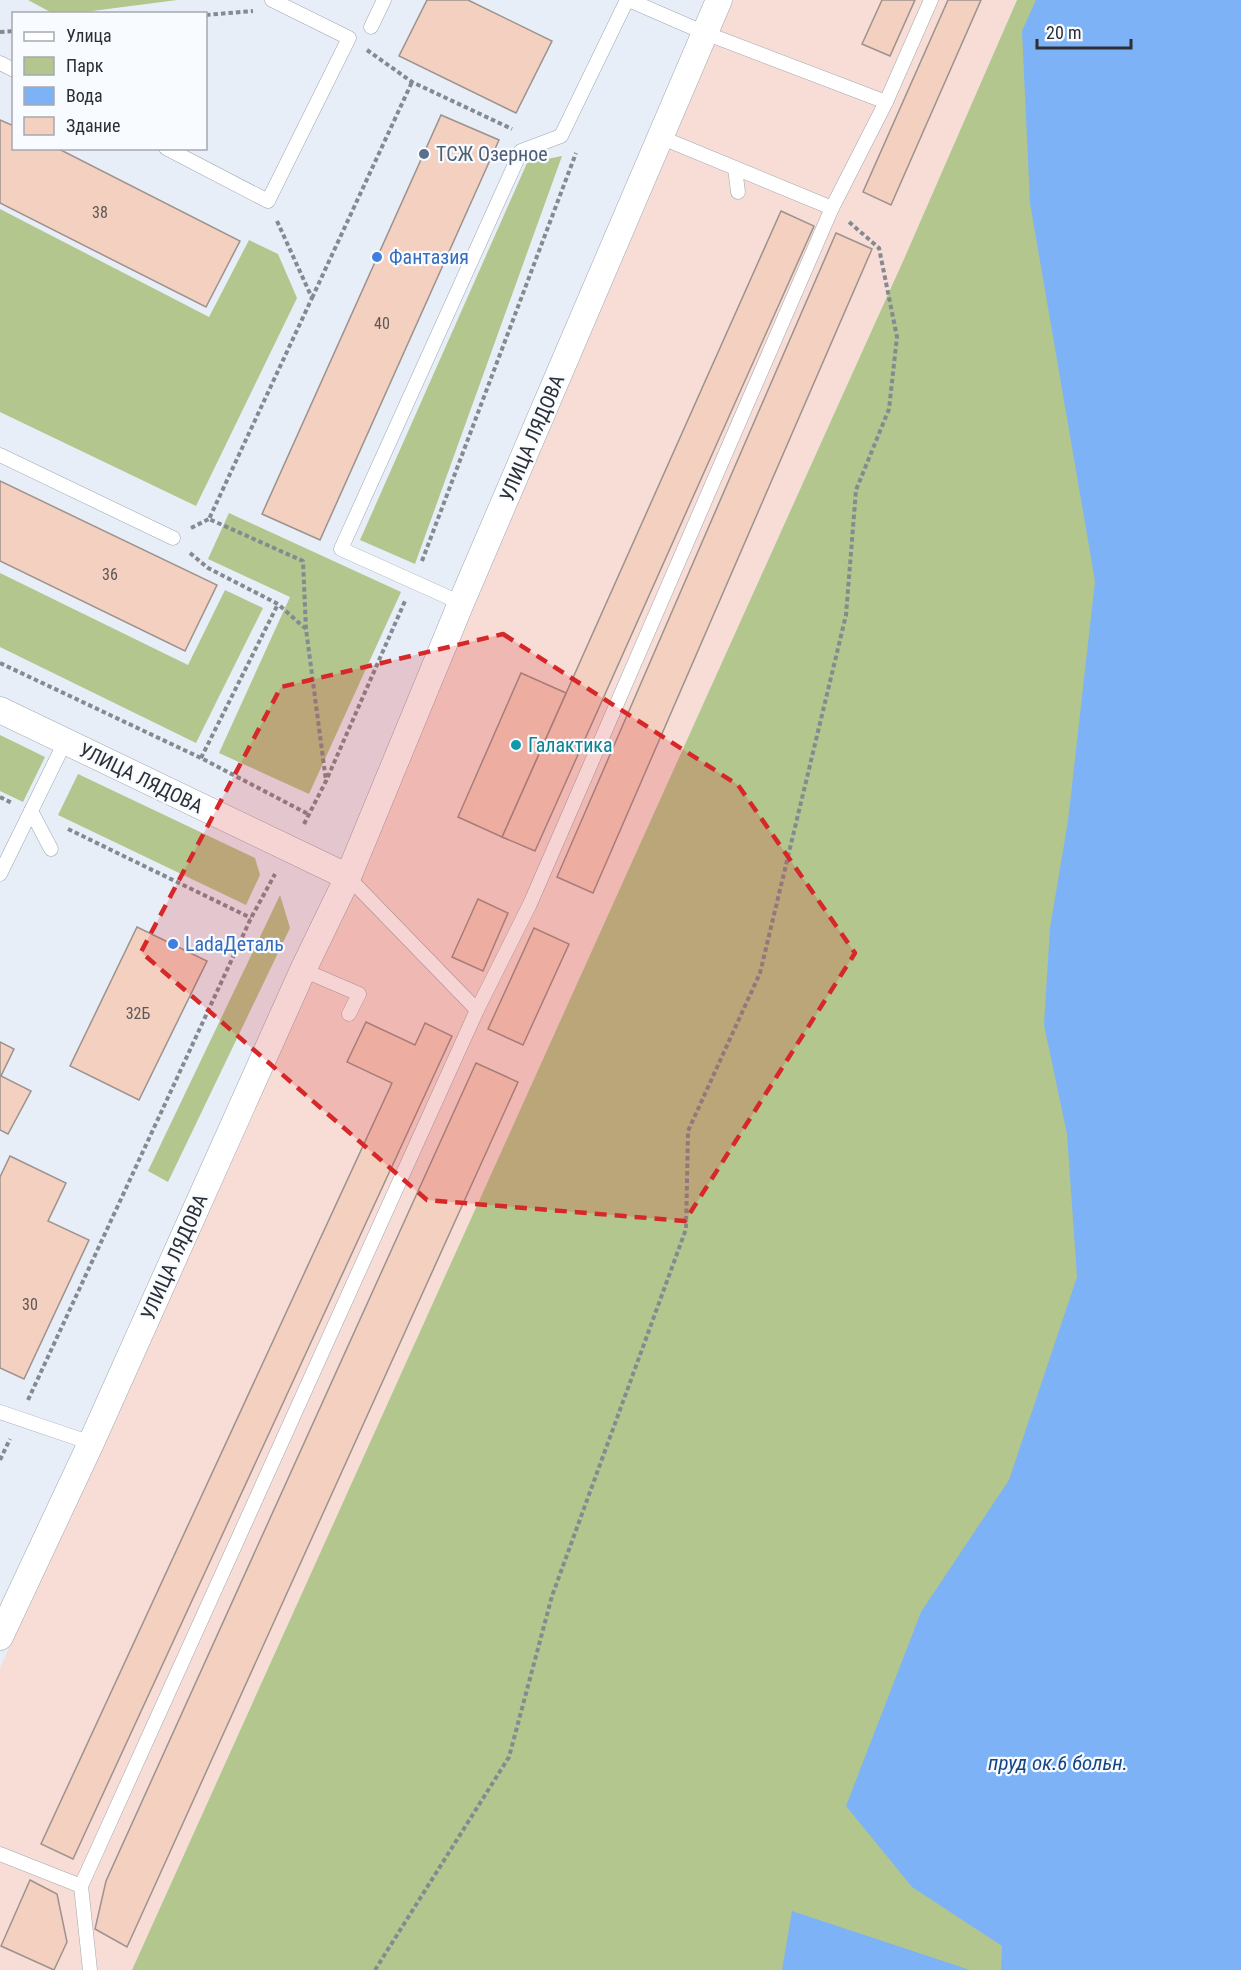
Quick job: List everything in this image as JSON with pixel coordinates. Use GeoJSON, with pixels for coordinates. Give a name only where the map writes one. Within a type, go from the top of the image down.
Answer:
{"type":"FeatureCollection","features":[{"type":"Feature","properties":{"kind":"street","name":"УЛИЦА ЛЯДОВА"},"geometry":{"type":"LineString","coordinates":[[0,1637],[91,1443],[303,970],[348,877],[461,603],[719,0]]}},
{"type":"Feature","properties":{"kind":"street","name":"УЛИЦА ЛЯДОВА"},"geometry":{"type":"LineString","coordinates":[[0,710],[348,877]]}},
{"type":"Feature","properties":{"kind":"lane"},"geometry":{"type":"LineString","coordinates":[[170,150],[268,201],[349,38],[272,0]]}},
{"type":"Feature","properties":{"kind":"lane"},"geometry":{"type":"LineString","coordinates":[[371,27],[384,0]]}},
{"type":"Feature","properties":{"kind":"lane"},"geometry":{"type":"LineString","coordinates":[[461,603],[341,549],[521,151],[561,136],[628,0],[705,33],[886,102]]}},
{"type":"Feature","properties":{"kind":"lane"},"geometry":{"type":"LineString","coordinates":[[90,1970],[81,1886],[477,1010],[530,904],[832,208],[886,102],[931,0]]}},
{"type":"Feature","properties":{"kind":"lane"},"geometry":{"type":"LineString","coordinates":[[660,137],[832,208]]}},
{"type":"Feature","properties":{"kind":"lane"},"geometry":{"type":"LineString","coordinates":[[735,168],[738,192]]}},
{"type":"Feature","properties":{"kind":"lane"},"geometry":{"type":"LineString","coordinates":[[0,455],[173,538]]}},
{"type":"Feature","properties":{"kind":"lane"},"geometry":{"type":"LineString","coordinates":[[0,874],[65,742]]}},
{"type":"Feature","properties":{"kind":"lane"},"geometry":{"type":"LineString","coordinates":[[30,812],[51,849]]}},
{"type":"Feature","properties":{"kind":"lane"},"geometry":{"type":"LineString","coordinates":[[348,877],[477,1010]]}},
{"type":"Feature","properties":{"kind":"lane"},"geometry":{"type":"LineString","coordinates":[[303,970],[359,994],[349,1014]]}},
{"type":"Feature","properties":{"kind":"lane"},"geometry":{"type":"LineString","coordinates":[[0,1412],[91,1443]]}},
{"type":"Feature","properties":{"kind":"lane"},"geometry":{"type":"LineString","coordinates":[[0,1854],[81,1886]]}},
{"type":"Feature","properties":{"kind":"path"},"geometry":{"type":"LineString","coordinates":[[207,15],[288,8]]}},
{"type":"Feature","properties":{"kind":"path"},"geometry":{"type":"LineString","coordinates":[[349,38],[412,82],[516,131],[521,151]]}},
{"type":"Feature","properties":{"kind":"path"},"geometry":{"type":"LineString","coordinates":[[326,781],[306,629],[303,561],[209,519],[412,82]]}},
{"type":"Feature","properties":{"kind":"path"},"geometry":{"type":"LineString","coordinates":[[0,663],[201,758],[310,815],[414,582],[579,144]]}},
{"type":"Feature","properties":{"kind":"path"},"geometry":{"type":"LineString","coordinates":[[268,201],[312,298]]}},
{"type":"Feature","properties":{"kind":"path"},"geometry":{"type":"LineString","coordinates":[[375,1970],[509,1757],[552,1596],[686,1229],[688,1131],[760,973],[846,615],[856,490],[889,409],[897,337],[879,248],[832,208]]}},
{"type":"Feature","properties":{"kind":"path"},"geometry":{"type":"LineString","coordinates":[[173,538],[208,568],[278,604],[306,629]]}},
{"type":"Feature","properties":{"kind":"path"},"geometry":{"type":"LineString","coordinates":[[201,758],[278,604]]}},
{"type":"Feature","properties":{"kind":"path"},"geometry":{"type":"LineString","coordinates":[[0,797],[250,918],[0,1460]]}},
{"type":"Feature","properties":{"kind":"highlighted area"},"geometry":{"type":"Polygon","coordinates":[[[503,634],[738,785],[855,953],[685,1221],[427,1200],[141,952],[281,687],[503,634]]]}},
{"type":"Feature","properties":{"kind":"shaded area"},"geometry":{"type":"Polygon","coordinates":[[[733,0],[1017,0],[904,259],[132,1970],[0,1970],[0,1668],[354,887],[733,0]]]}},
{"type":"Feature","properties":{"kind":"green space"},"geometry":{"type":"Polygon","coordinates":[[[28,0],[177,0],[85,12],[50,12],[28,0]]]}},
{"type":"Feature","properties":{"kind":"green space"},"geometry":{"type":"Polygon","coordinates":[[[1017,0],[1241,0],[1241,1970],[132,1970],[904,259],[1017,0]]]}},
{"type":"Feature","properties":{"kind":"green space"},"geometry":{"type":"Polygon","coordinates":[[[562,156],[415,564],[360,540],[527,163],[562,156]]]}},
{"type":"Feature","properties":{"kind":"green space"},"geometry":{"type":"Polygon","coordinates":[[[0,209],[209,317],[249,240],[278,254],[297,298],[196,506],[0,412],[0,209]]]}},
{"type":"Feature","properties":{"kind":"green space"},"geometry":{"type":"Polygon","coordinates":[[[229,513],[401,592],[309,794],[219,753],[290,597],[208,559],[229,513]]]}},
{"type":"Feature","properties":{"kind":"green space"},"geometry":{"type":"Polygon","coordinates":[[[0,573],[188,665],[225,590],[263,608],[196,743],[0,647],[0,573]]]}},
{"type":"Feature","properties":{"kind":"green space"},"geometry":{"type":"Polygon","coordinates":[[[0,735],[45,757],[23,802],[0,791],[0,735]]]}},
{"type":"Feature","properties":{"kind":"green space"},"geometry":{"type":"Polygon","coordinates":[[[78,774],[255,858],[260,875],[246,905],[58,815],[78,774]]]}},
{"type":"Feature","properties":{"kind":"green space"},"geometry":{"type":"Polygon","coordinates":[[[280,895],[290,928],[168,1182],[148,1171],[280,895]]]}},
{"type":"Feature","properties":{"kind":"water","name":"пруд ок.6 больн."},"geometry":{"type":"Polygon","coordinates":[[[1036,0],[1241,0],[1241,1970],[1001,1970],[1002,1946],[912,1887],[846,1806],[921,1612],[1009,1480],[1077,1277],[1067,1134],[1044,1025],[1050,928],[1068,821],[1095,581],[1030,203],[1022,31],[1036,0]]]}},
{"type":"Feature","properties":{"kind":"water"},"geometry":{"type":"Polygon","coordinates":[[[792,1911],[970,1970],[782,1970],[792,1911]]]}},
{"type":"Feature","properties":{"kind":"building"},"geometry":{"type":"Polygon","coordinates":[[[427,0],[468,0],[552,41],[516,113],[399,56],[427,0]]]}},
{"type":"Feature","properties":{"kind":"building"},"geometry":{"type":"Polygon","coordinates":[[[882,0],[915,0],[890,56],[862,44],[882,0]]]}},
{"type":"Feature","properties":{"kind":"building"},"geometry":{"type":"Polygon","coordinates":[[[948,0],[981,0],[891,205],[863,192],[948,0]]]}},
{"type":"Feature","properties":{"kind":"building"},"geometry":{"type":"Polygon","coordinates":[[[441,115],[499,140],[320,540],[262,514],[441,115]]]}},
{"type":"Feature","properties":{"kind":"building"},"geometry":{"type":"Polygon","coordinates":[[[0,120],[12,125],[12,150],[61,150],[240,241],[206,307],[0,203],[0,120]]]}},
{"type":"Feature","properties":{"kind":"building"},"geometry":{"type":"Polygon","coordinates":[[[781,211],[814,226],[535,851],[502,837],[781,211]]]}},
{"type":"Feature","properties":{"kind":"building"},"geometry":{"type":"Polygon","coordinates":[[[836,233],[872,249],[593,893],[557,877],[836,233]]]}},
{"type":"Feature","properties":{"kind":"building"},"geometry":{"type":"Polygon","coordinates":[[[0,481],[217,585],[185,651],[0,561],[0,481]]]}},
{"type":"Feature","properties":{"kind":"building","name":"Галактика"},"geometry":{"type":"Polygon","coordinates":[[[521,673],[566,693],[502,837],[458,817],[521,673]]]}},
{"type":"Feature","properties":{"kind":"building"},"geometry":{"type":"Polygon","coordinates":[[[478,899],[508,913],[483,971],[452,957],[478,899]]]}},
{"type":"Feature","properties":{"kind":"building"},"geometry":{"type":"Polygon","coordinates":[[[137,927],[207,961],[139,1100],[70,1066],[137,927]]]}},
{"type":"Feature","properties":{"kind":"building"},"geometry":{"type":"Polygon","coordinates":[[[534,928],[569,944],[523,1045],[488,1029],[534,928]]]}},
{"type":"Feature","properties":{"kind":"building"},"geometry":{"type":"Polygon","coordinates":[[[366,1022],[415,1045],[425,1023],[452,1036],[73,1859],[41,1844],[392,1083],[347,1062],[366,1022]]]}},
{"type":"Feature","properties":{"kind":"building"},"geometry":{"type":"Polygon","coordinates":[[[0,1042],[14,1049],[1,1076],[31,1091],[8,1134],[0,1130],[0,1042]]]}},
{"type":"Feature","properties":{"kind":"building"},"geometry":{"type":"Polygon","coordinates":[[[476,1063],[518,1082],[127,1947],[95,1929],[106,1881],[476,1063]]]}},
{"type":"Feature","properties":{"kind":"building"},"geometry":{"type":"Polygon","coordinates":[[[10,1156],[66,1183],[48,1221],[89,1240],[24,1379],[0,1368],[0,1177],[10,1156]]]}},
{"type":"Feature","properties":{"kind":"building"},"geometry":{"type":"Polygon","coordinates":[[[30,1880],[57,1894],[67,1942],[54,1970],[1,1946],[30,1880]]]}},
{"type":"Feature","properties":{"kind":"place","name":"ТСЖ Озерное"},"geometry":{"type":"Point","coordinates":[424,154]}},
{"type":"Feature","properties":{"kind":"place","name":"Фантазия"},"geometry":{"type":"Point","coordinates":[377,257]}},
{"type":"Feature","properties":{"kind":"place","name":"Галактика"},"geometry":{"type":"Point","coordinates":[516,745]}},
{"type":"Feature","properties":{"kind":"place","name":"LadaДеталь"},"geometry":{"type":"Point","coordinates":[173,944]}}]}
